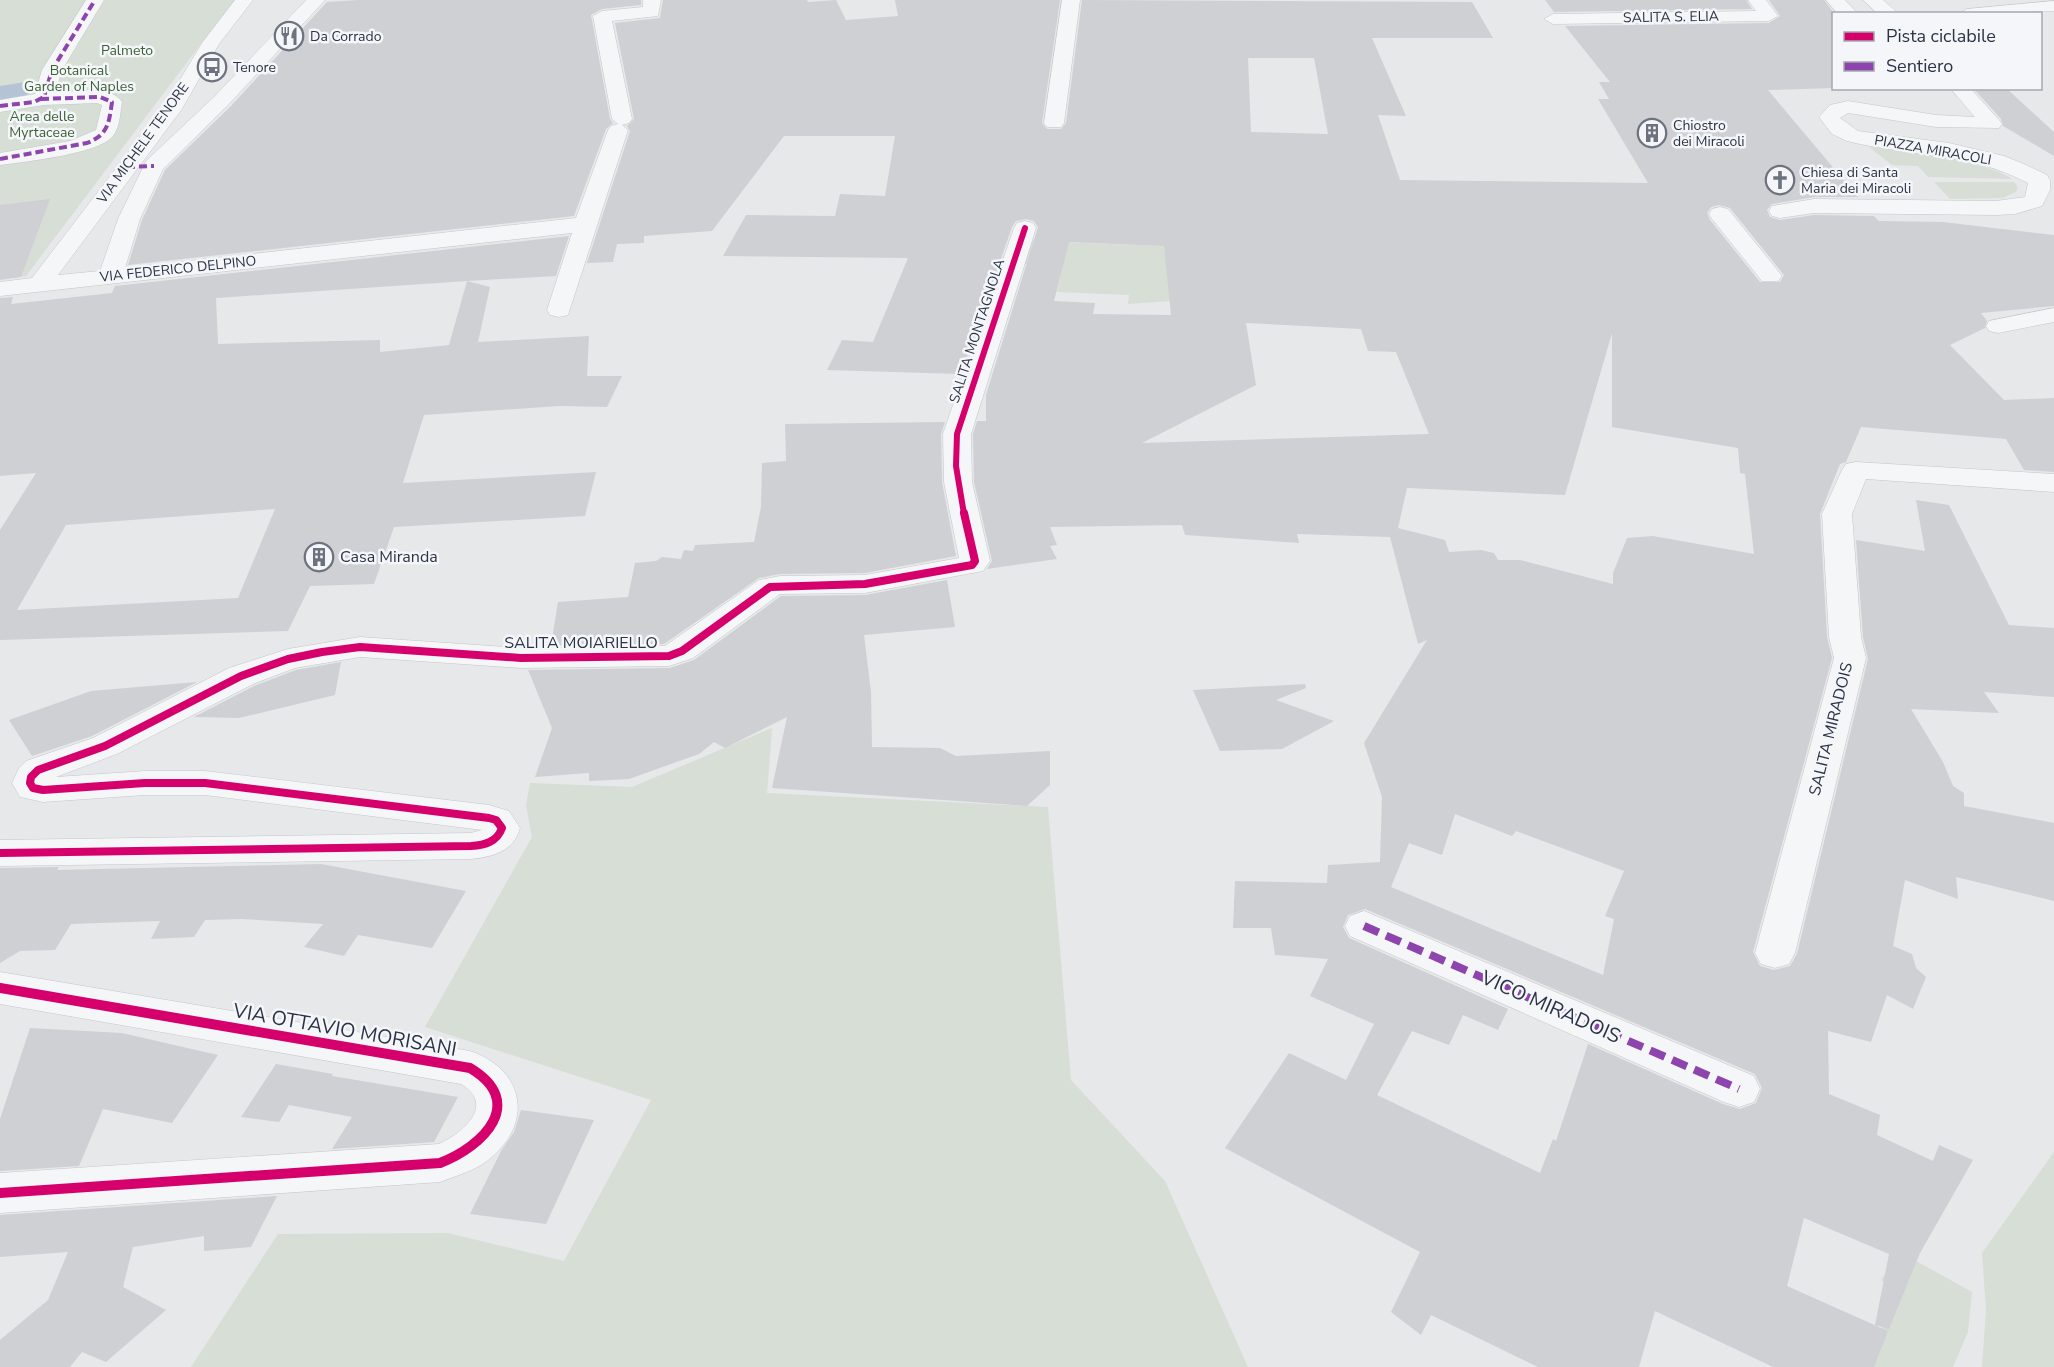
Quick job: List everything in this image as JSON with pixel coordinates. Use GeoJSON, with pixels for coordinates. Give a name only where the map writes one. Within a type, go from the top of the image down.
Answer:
{"type":"FeatureCollection","features":[{"type":"Feature","properties":{"kind":"street"},"geometry":{"type":"LineString","coordinates":[[40,99],[44,97],[52,70],[95,0]]}},
{"type":"Feature","properties":{"kind":"street","name":"VIA MICHELE TENORE"},"geometry":{"type":"LineString","coordinates":[[39,285],[175,105],[212,43],[244,0]]}},
{"type":"Feature","properties":{"kind":"street"},"geometry":{"type":"LineString","coordinates":[[110,277],[129,219],[154,166],[222,100],[316,0]]}},
{"type":"Feature","properties":{"kind":"street"},"geometry":{"type":"LineString","coordinates":[[559,310],[588,224],[596,188],[620,124],[603,16],[652,12],[652,0]]}},
{"type":"Feature","properties":{"kind":"street"},"geometry":{"type":"LineString","coordinates":[[1054,123],[1071,0]]}},
{"type":"Feature","properties":{"kind":"street","name":"SALITA S. ELIA"},"geometry":{"type":"LineString","coordinates":[[1553,20],[1769,16],[1757,0]]}},
{"type":"Feature","properties":{"kind":"street"},"geometry":{"type":"LineString","coordinates":[[1835,0],[1847,12]]}},
{"type":"Feature","properties":{"kind":"street"},"geometry":{"type":"LineString","coordinates":[[1872,0],[1887,12]]}},
{"type":"Feature","properties":{"kind":"street"},"geometry":{"type":"LineString","coordinates":[[1984,12],[2054,6]]}},
{"type":"Feature","properties":{"kind":"street"},"geometry":{"type":"LineString","coordinates":[[212,43],[274,43]]}},
{"type":"Feature","properties":{"kind":"street","name":"PIAZZA MIRACOLI"},"geometry":{"type":"LineString","coordinates":[[1780,211],[1814,206],[2015,207],[2034,201],[2048,171],[2025,171],[1990,158],[1854,137],[1844,134],[1833,125],[1829,117],[1837,109],[1848,107],[1936,121],[1992,124],[1961,90]]}},
{"type":"Feature","properties":{"kind":"street"},"geometry":{"type":"LineString","coordinates":[[0,106],[26,104],[40,99],[100,97],[112,102],[107,131],[93,141],[0,159]]}},
{"type":"Feature","properties":{"kind":"street"},"geometry":{"type":"LineString","coordinates":[[127,167],[154,166]]}},
{"type":"Feature","properties":{"kind":"street"},"geometry":{"type":"LineString","coordinates":[[1720,214],[1770,276]]}},
{"type":"Feature","properties":{"kind":"street","name":"SALITA MONTAGNOLA"},"geometry":{"type":"LineString","coordinates":[[956,443],[1028,218]]}},
{"type":"Feature","properties":{"kind":"street","name":"VIA FEDERICO DELPINO"},"geometry":{"type":"LineString","coordinates":[[0,289],[588,224]]}},
{"type":"Feature","properties":{"kind":"street"},"geometry":{"type":"LineString","coordinates":[[1998,326],[2054,315]]}},
{"type":"Feature","properties":{"kind":"street","name":"SALITA MOIARIELLO"},"geometry":{"type":"LineString","coordinates":[[0,853],[471,846],[490,843],[502,832],[502,828],[496,820],[482,816],[298,792],[205,783],[145,783],[44,790],[33,788],[30,783],[31,777],[38,770],[105,746],[241,676],[288,659],[360,647],[521,658],[669,656],[682,651],[770,587],[865,584],[972,565],[975,561],[963,502],[956,443]]}},
{"type":"Feature","properties":{"kind":"street","name":"SALITA MIRADOIS"},"geometry":{"type":"LineString","coordinates":[[1775,953],[1850,658],[1845,637],[1837,514],[1856,470],[2054,483]]}},
{"type":"Feature","properties":{"kind":"street","name":"VICO MIRADOIS"},"geometry":{"type":"LineString","coordinates":[[1364,926],[1738,1089]]}},
{"type":"Feature","properties":{"kind":"street","name":"VIA OTTAVIO MORISANI"},"geometry":{"type":"LineString","coordinates":[[0,988],[470,1068],[484,1075],[494,1085],[498,1099],[496,1115],[489,1131],[476,1145],[459,1156],[440,1163],[0,1193]]}},
{"type":"Feature","properties":{"kind":"green space","name":"Botanical Garden of Naples"},"geometry":{"type":"Polygon","coordinates":[[[0,0],[234,0],[26,276],[0,279],[0,0]]]}},
{"type":"Feature","properties":{"kind":"green space"},"geometry":{"type":"Polygon","coordinates":[[[1869,147],[1963,161],[2012,179],[1928,177],[1918,166],[1892,165],[1869,147]]]}},
{"type":"Feature","properties":{"kind":"green space"},"geometry":{"type":"Polygon","coordinates":[[[1934,182],[2014,182],[2018,187],[2016,192],[2003,198],[1950,199],[1934,182]]]}},
{"type":"Feature","properties":{"kind":"green space"},"geometry":{"type":"Polygon","coordinates":[[[1030,241],[1164,246],[1171,301],[1128,304],[1129,295],[1057,292],[1061,272],[1045,265],[1021,264],[1030,241]]]}},
{"type":"Feature","properties":{"kind":"green space"},"geometry":{"type":"Polygon","coordinates":[[[772,728],[767,793],[1048,807],[1071,1080],[1165,1181],[1248,1367],[191,1367],[278,1234],[448,1233],[564,1261],[651,1100],[425,1027],[532,837],[526,805],[530,783],[632,787],[772,728]]]}},
{"type":"Feature","properties":{"kind":"green space"},"geometry":{"type":"Polygon","coordinates":[[[2054,1152],[2054,1367],[1982,1367],[1986,1310],[1982,1253],[2054,1152]]]}},
{"type":"Feature","properties":{"kind":"green space"},"geometry":{"type":"Polygon","coordinates":[[[1900,1252],[1972,1292],[1968,1332],[1953,1367],[1865,1367],[1897,1292],[1881,1280],[1900,1252]]]}},
{"type":"Feature","properties":{"kind":"water"},"geometry":{"type":"Polygon","coordinates":[[[32,81],[33,89],[24,98],[0,102],[0,86],[32,81]]]}},
{"type":"Feature","properties":{"kind":"building"},"geometry":{"type":"Polygon","coordinates":[[[358,0],[641,0],[641,5],[602,9],[591,15],[610,119],[613,123],[606,129],[574,216],[128,265],[142,220],[165,170],[231,106],[327,2],[358,0]]]}},
{"type":"Feature","properties":{"kind":"building"},"geometry":{"type":"Polygon","coordinates":[[[663,0],[807,0],[808,2],[836,0],[846,20],[898,16],[895,0],[1060,0],[1042,123],[1047,129],[1061,129],[1066,123],[1082,0],[1472,2],[1493,38],[1372,38],[1406,116],[1378,115],[1400,180],[1648,183],[1598,99],[1609,99],[1599,82],[1610,82],[1565,26],[1769,23],[1780,16],[1769,0],[1824,0],[1833,12],[1832,88],[1768,90],[1858,197],[1814,197],[1772,204],[1767,210],[1770,217],[1780,220],[1814,215],[1874,216],[1879,221],[1943,222],[2054,235],[2054,306],[1981,313],[1987,321],[1985,328],[1950,345],[2004,400],[2054,398],[2054,472],[2024,470],[2006,439],[1861,427],[1846,462],[1840,464],[1820,514],[1827,637],[1832,658],[1753,952],[1760,966],[1774,970],[1790,966],[1797,954],[1868,659],[1863,637],[1856,540],[1925,551],[1916,500],[1949,505],[2009,625],[2054,628],[2054,697],[1984,692],[1999,713],[1911,709],[1943,762],[1953,786],[1964,793],[1964,806],[2054,823],[2054,901],[1956,877],[1958,899],[1905,880],[1893,946],[1912,954],[1916,968],[1926,977],[1913,1009],[1887,995],[1871,1042],[1828,1031],[1829,1094],[1880,1115],[1877,1135],[1933,1161],[1939,1145],[1973,1160],[1920,1253],[1889,1329],[1875,1325],[1889,1254],[1804,1218],[1787,1286],[1888,1331],[1874,1367],[1773,1367],[1655,1311],[1639,1367],[1538,1367],[1431,1315],[1421,1335],[1391,1312],[1420,1252],[1225,1148],[1289,1053],[1346,1080],[1374,1024],[1310,996],[1328,959],[1275,955],[1271,928],[1233,928],[1235,881],[1327,883],[1328,865],[1380,862],[1382,797],[1364,743],[1427,640],[1418,644],[1390,537],[1297,534],[1299,543],[1185,535],[1182,525],[1050,527],[1057,545],[1050,546],[1057,559],[987,569],[992,561],[974,482],[973,434],[977,421],[986,421],[986,395],[1038,227],[1034,221],[1026,219],[1016,221],[1012,227],[961,374],[827,370],[842,340],[873,342],[908,258],[723,256],[746,215],[835,216],[840,194],[885,196],[895,136],[784,136],[712,231],[644,236],[644,243],[617,244],[613,262],[587,263],[630,131],[627,126],[634,119],[615,23],[660,18],[663,0]],[[1248,58],[1251,132],[1328,134],[1314,58],[1248,58]],[[1719,205],[1711,207],[1707,213],[1710,220],[1760,282],[1780,282],[1784,275],[1730,208],[1719,205]],[[1069,242],[1054,301],[1095,303],[1093,314],[1171,315],[1164,246],[1069,242]],[[1246,323],[1256,385],[1142,443],[1429,434],[1396,352],[1368,351],[1361,329],[1246,323]],[[1612,333],[1565,495],[1407,488],[1398,528],[1445,540],[1449,552],[1481,550],[1494,553],[1498,560],[1520,560],[1613,584],[1613,573],[1627,538],[1653,536],[1754,554],[1745,474],[1740,473],[1738,448],[1612,427],[1612,333]],[[1455,814],[1442,855],[1409,843],[1391,887],[1603,975],[1614,919],[1605,916],[1624,871],[1516,831],[1512,836],[1455,814]],[[1365,909],[1348,915],[1343,927],[1349,938],[1508,1009],[1498,1030],[1463,1015],[1449,1045],[1412,1031],[1377,1095],[1540,1173],[1553,1139],[1556,1141],[1588,1044],[1723,1104],[1740,1109],[1756,1103],[1762,1088],[1755,1074],[1365,909]]]}},
{"type":"Feature","properties":{"kind":"building"},"geometry":{"type":"Polygon","coordinates":[[[1545,0],[1746,0],[1752,9],[1554,12],[1545,0]]]}},
{"type":"Feature","properties":{"kind":"building"},"geometry":{"type":"Polygon","coordinates":[[[1975,90],[2008,90],[2054,132],[2054,156],[2003,126],[2001,119],[1975,90]]]}},
{"type":"Feature","properties":{"kind":"building"},"geometry":{"type":"Polygon","coordinates":[[[50,199],[21,277],[0,280],[0,205],[50,199]]]}},
{"type":"Feature","properties":{"kind":"building"},"geometry":{"type":"Polygon","coordinates":[[[569,236],[556,276],[467,281],[490,287],[478,342],[589,336],[587,376],[622,376],[607,407],[560,406],[424,415],[403,483],[596,472],[585,516],[394,527],[374,584],[310,586],[288,631],[0,640],[0,530],[36,473],[0,476],[0,298],[13,297],[11,304],[112,293],[115,286],[569,236]],[[467,281],[216,298],[218,344],[380,340],[380,352],[449,345],[467,281]],[[275,509],[66,525],[17,610],[238,598],[275,509]]]}},
{"type":"Feature","properties":{"kind":"building"},"geometry":{"type":"Polygon","coordinates":[[[945,422],[941,434],[942,482],[956,556],[865,573],[780,574],[759,578],[664,644],[551,645],[558,602],[628,597],[635,563],[656,561],[662,557],[681,559],[684,550],[693,551],[695,545],[754,542],[761,507],[762,463],[786,461],[785,424],[945,422]]]}},
{"type":"Feature","properties":{"kind":"building"},"geometry":{"type":"Polygon","coordinates":[[[947,580],[955,627],[864,635],[871,692],[872,747],[940,748],[956,756],[1050,751],[1050,785],[1027,806],[772,788],[787,717],[725,748],[714,742],[699,754],[629,779],[589,781],[589,773],[535,777],[552,728],[528,670],[670,668],[694,660],[781,596],[865,595],[947,580]]]}},
{"type":"Feature","properties":{"kind":"building"},"geometry":{"type":"Polygon","coordinates":[[[341,662],[335,695],[239,718],[194,717],[254,686],[296,670],[341,662]]]}},
{"type":"Feature","properties":{"kind":"building"},"geometry":{"type":"Polygon","coordinates":[[[197,682],[92,736],[32,756],[9,720],[91,691],[197,682]]]}},
{"type":"Feature","properties":{"kind":"building"},"geometry":{"type":"Polygon","coordinates":[[[1305,684],[1306,688],[1276,700],[1334,721],[1282,749],[1220,751],[1193,690],[1305,684]]]}},
{"type":"Feature","properties":{"kind":"building"},"geometry":{"type":"Polygon","coordinates":[[[321,864],[466,891],[432,948],[358,935],[344,956],[304,947],[323,924],[242,919],[205,920],[194,937],[151,939],[160,921],[71,924],[55,950],[20,951],[0,963],[0,868],[59,867],[57,870],[321,864]]]}},
{"type":"Feature","properties":{"kind":"building"},"geometry":{"type":"Polygon","coordinates":[[[30,1028],[122,1033],[218,1055],[172,1123],[103,1109],[79,1166],[0,1171],[0,1119],[30,1028]]]}},
{"type":"Feature","properties":{"kind":"building"},"geometry":{"type":"Polygon","coordinates":[[[276,1064],[333,1074],[332,1076],[458,1097],[434,1142],[332,1149],[352,1117],[289,1105],[279,1122],[241,1117],[276,1064]]]}},
{"type":"Feature","properties":{"kind":"building"},"geometry":{"type":"Polygon","coordinates":[[[521,1110],[594,1120],[546,1224],[470,1214],[501,1151],[514,1132],[521,1110]]]}},
{"type":"Feature","properties":{"kind":"building"},"geometry":{"type":"Polygon","coordinates":[[[277,1196],[251,1247],[204,1251],[204,1236],[133,1247],[123,1287],[166,1310],[106,1362],[82,1352],[70,1367],[0,1367],[0,1340],[48,1300],[68,1252],[0,1257],[0,1215],[277,1196]]]}},
{"type":"Feature","properties":{"kind":"marked path"},"geometry":{"type":"LineString","coordinates":[[0,106],[34,102],[44,97],[52,70],[95,0]]}},
{"type":"Feature","properties":{"kind":"marked path"},"geometry":{"type":"LineString","coordinates":[[0,159],[87,143],[106,131],[112,102],[100,97],[40,99]]}},
{"type":"Feature","properties":{"kind":"marked path"},"geometry":{"type":"LineString","coordinates":[[127,167],[154,166]]}},
{"type":"Feature","properties":{"kind":"marked path"},"geometry":{"type":"LineString","coordinates":[[1364,926],[1739,1089]]}},
{"type":"Feature","properties":{"kind":"cycle path"},"geometry":{"type":"LineString","coordinates":[[0,853],[486,844],[495,840],[502,828],[496,820],[489,818],[205,783],[145,783],[43,790],[33,788],[30,783],[31,777],[38,770],[105,746],[241,676],[288,659],[360,647],[521,658],[669,656],[682,651],[770,587],[865,584],[972,565],[975,561],[956,466],[957,434],[1025,228]]}},
{"type":"Feature","properties":{"kind":"cycle path"},"geometry":{"type":"LineString","coordinates":[[0,988],[470,1068],[490,1083],[497,1102],[497,1112],[493,1123],[477,1143],[455,1157],[440,1163],[0,1193]]}},
{"type":"Feature","properties":{"kind":"place","name":"Da Corrado"},"geometry":{"type":"Point","coordinates":[289,36]}},
{"type":"Feature","properties":{"kind":"place","name":"Tenore"},"geometry":{"type":"Point","coordinates":[212,67]}},
{"type":"Feature","properties":{"kind":"place","name":"Chiostro dei Miracoli"},"geometry":{"type":"Point","coordinates":[1652,133]}},
{"type":"Feature","properties":{"kind":"place","name":"Chiesa di Santa Maria dei Miracoli"},"geometry":{"type":"Point","coordinates":[1780,180]}},
{"type":"Feature","properties":{"kind":"place","name":"Casa Miranda"},"geometry":{"type":"Point","coordinates":[319,557]}},
{"type":"Feature","properties":{"kind":"park label","name":"Palmeto"},"geometry":{"type":"Point","coordinates":[127,50]}},
{"type":"Feature","properties":{"kind":"park label","name":"Area delle Myrtaceae"},"geometry":{"type":"Point","coordinates":[42,124]}}]}
